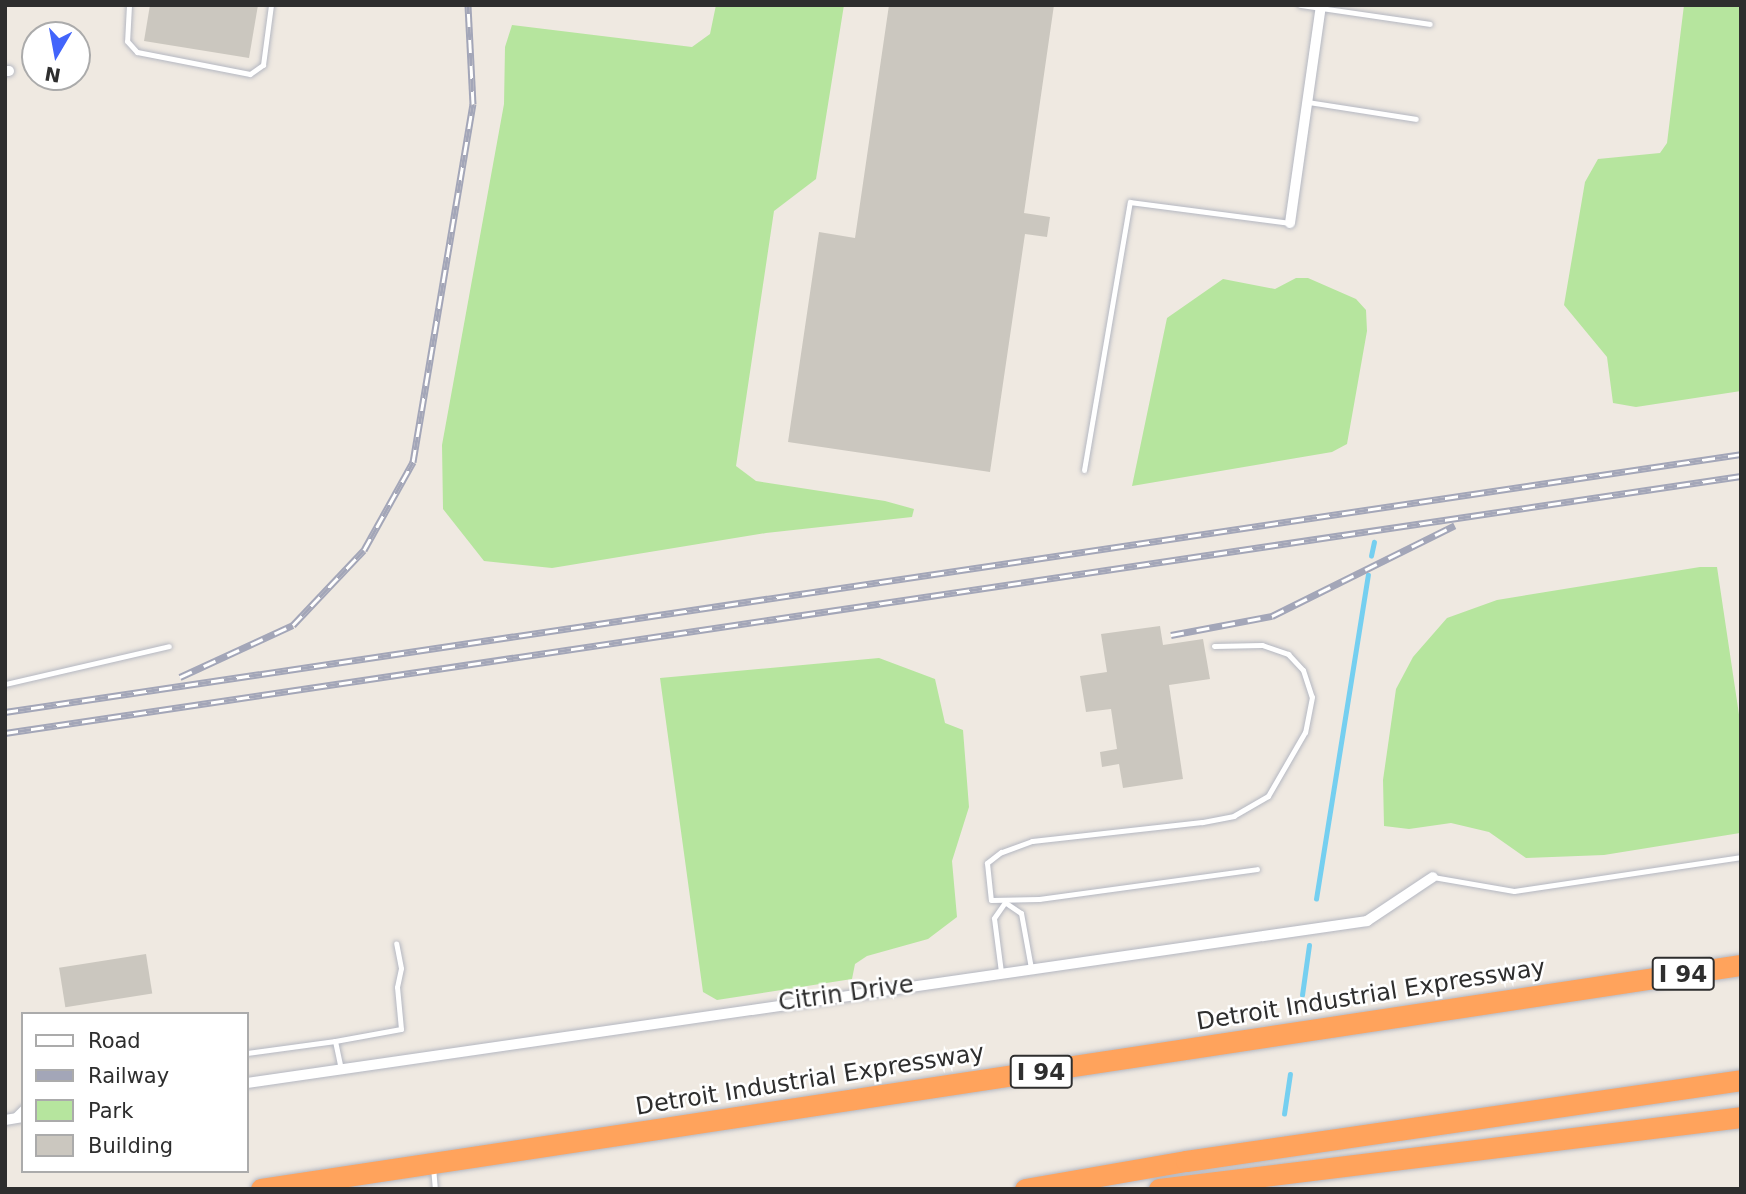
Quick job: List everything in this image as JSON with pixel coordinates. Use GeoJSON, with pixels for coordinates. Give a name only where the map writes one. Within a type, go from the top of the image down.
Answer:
{"type":"FeatureCollection","features":[{"type":"Feature","properties":{"kind":"highway","name":"Detroit Industrial Expressway"},"geometry":{"type":"LineString","coordinates":[[261,1189],[1741,965]]}},
{"type":"Feature","properties":{"kind":"highway"},"geometry":{"type":"LineString","coordinates":[[1025,1189],[1741,1080]]}},
{"type":"Feature","properties":{"kind":"highway"},"geometry":{"type":"LineString","coordinates":[[1159,1189],[1735,1120]]}},
{"type":"Feature","properties":{"kind":"street"},"geometry":{"type":"LineString","coordinates":[[1290,223],[1321,7]]}},
{"type":"Feature","properties":{"kind":"street","name":"Citrin Drive"},"geometry":{"type":"LineString","coordinates":[[248,1083],[1367,921],[1433,877]]}},
{"type":"Feature","properties":{"kind":"lane"},"geometry":{"type":"LineString","coordinates":[[129,5],[127,41],[137,52],[250,74],[263,65],[271,5]]}},
{"type":"Feature","properties":{"kind":"lane"},"geometry":{"type":"LineString","coordinates":[[1300,5],[1430,24]]}},
{"type":"Feature","properties":{"kind":"lane"},"geometry":{"type":"LineString","coordinates":[[1306,102],[1416,118]]}},
{"type":"Feature","properties":{"kind":"lane"},"geometry":{"type":"LineString","coordinates":[[1084,470],[1130,202],[1290,223]]}},
{"type":"Feature","properties":{"kind":"lane"},"geometry":{"type":"LineString","coordinates":[[1214,646],[1262,645],[1288,654],[1303,670],[1312,697],[1305,732],[1268,796],[1234,816],[1032,841],[1001,852],[987,863],[992,900],[1005,902],[1257,869]]}},
{"type":"Feature","properties":{"kind":"lane"},"geometry":{"type":"LineString","coordinates":[[5,684],[169,646]]}},
{"type":"Feature","properties":{"kind":"lane"},"geometry":{"type":"LineString","coordinates":[[1433,877],[1514,891],[1741,858]]}},
{"type":"Feature","properties":{"kind":"lane"},"geometry":{"type":"LineString","coordinates":[[1005,902],[1021,913],[1031,968]]}},
{"type":"Feature","properties":{"kind":"lane"},"geometry":{"type":"LineString","coordinates":[[1001,972],[995,918],[1005,902]]}},
{"type":"Feature","properties":{"kind":"lane"},"geometry":{"type":"LineString","coordinates":[[248,1054],[401,1029],[397,987],[401,968],[396,943]]}},
{"type":"Feature","properties":{"kind":"lane"},"geometry":{"type":"LineString","coordinates":[[335,1041],[341,1069]]}},
{"type":"Feature","properties":{"kind":"lane"},"geometry":{"type":"LineString","coordinates":[[433,1163],[435,1189]]}},
{"type":"Feature","properties":{"kind":"green space"},"geometry":{"type":"Polygon","coordinates":[[[716,5],[844,5],[816,179],[774,211],[736,466],[756,481],[885,501],[914,509],[912,517],[766,533],[552,568],[484,561],[443,509],[442,445],[504,104],[505,47],[512,25],[692,47],[710,34],[716,5]]]}},
{"type":"Feature","properties":{"kind":"green space"},"geometry":{"type":"Polygon","coordinates":[[[1684,5],[1741,5],[1741,391],[1636,407],[1613,403],[1607,357],[1564,305],[1585,182],[1598,159],[1660,153],[1667,143],[1684,5]]]}},
{"type":"Feature","properties":{"kind":"green space"},"geometry":{"type":"Polygon","coordinates":[[[1296,278],[1308,278],[1356,299],[1366,310],[1367,331],[1347,444],[1332,452],[1132,486],[1167,318],[1223,279],[1275,289],[1296,278]]]}},
{"type":"Feature","properties":{"kind":"green space"},"geometry":{"type":"Polygon","coordinates":[[[1700,567],[1717,567],[1741,728],[1740,833],[1604,855],[1526,858],[1489,832],[1451,823],[1409,829],[1384,826],[1383,780],[1396,689],[1413,657],[1447,618],[1497,600],[1700,567]]]}},
{"type":"Feature","properties":{"kind":"green space"},"geometry":{"type":"Polygon","coordinates":[[[879,658],[935,679],[945,723],[963,730],[969,807],[952,861],[957,917],[928,939],[867,956],[855,964],[852,979],[717,1000],[703,992],[660,678],[879,658]]]}},
{"type":"Feature","properties":{"kind":"building"},"geometry":{"type":"Polygon","coordinates":[[[150,5],[258,5],[249,58],[144,41],[150,5]]]}},
{"type":"Feature","properties":{"kind":"building"},"geometry":{"type":"Polygon","coordinates":[[[889,5],[1054,5],[1024,213],[1050,217],[1047,237],[1025,234],[990,472],[788,442],[819,232],[855,238],[889,5]]]}},
{"type":"Feature","properties":{"kind":"building"},"geometry":{"type":"Polygon","coordinates":[[[1160,626],[1163,645],[1203,639],[1210,679],[1169,685],[1183,779],[1123,788],[1119,764],[1102,767],[1100,752],[1117,749],[1111,709],[1086,712],[1080,676],[1107,672],[1101,634],[1160,626]]]}},
{"type":"Feature","properties":{"kind":"building"},"geometry":{"type":"Polygon","coordinates":[[[146,954],[152,994],[65,1007],[59,968],[146,954]]]}},
{"type":"Feature","properties":{"kind":"waterway"},"geometry":{"type":"LineString","coordinates":[[1371,556],[1374,542]]}},
{"type":"Feature","properties":{"kind":"waterway"},"geometry":{"type":"LineString","coordinates":[[1316,899],[1368,575]]}},
{"type":"Feature","properties":{"kind":"waterway"},"geometry":{"type":"LineString","coordinates":[[1302,995],[1309,945]]}},
{"type":"Feature","properties":{"kind":"waterway"},"geometry":{"type":"LineString","coordinates":[[1284,1114],[1290,1074]]}},
{"type":"Feature","properties":{"kind":"railway"},"geometry":{"type":"LineString","coordinates":[[180,677],[293,625],[364,550],[413,462],[473,104],[468,5]]}},
{"type":"Feature","properties":{"kind":"railway"},"geometry":{"type":"LineString","coordinates":[[5,712],[1741,454]]}},
{"type":"Feature","properties":{"kind":"railway"},"geometry":{"type":"LineString","coordinates":[[5,733],[1741,476]]}},
{"type":"Feature","properties":{"kind":"railway"},"geometry":{"type":"LineString","coordinates":[[1171,635],[1272,616],[1455,525]]}}]}
